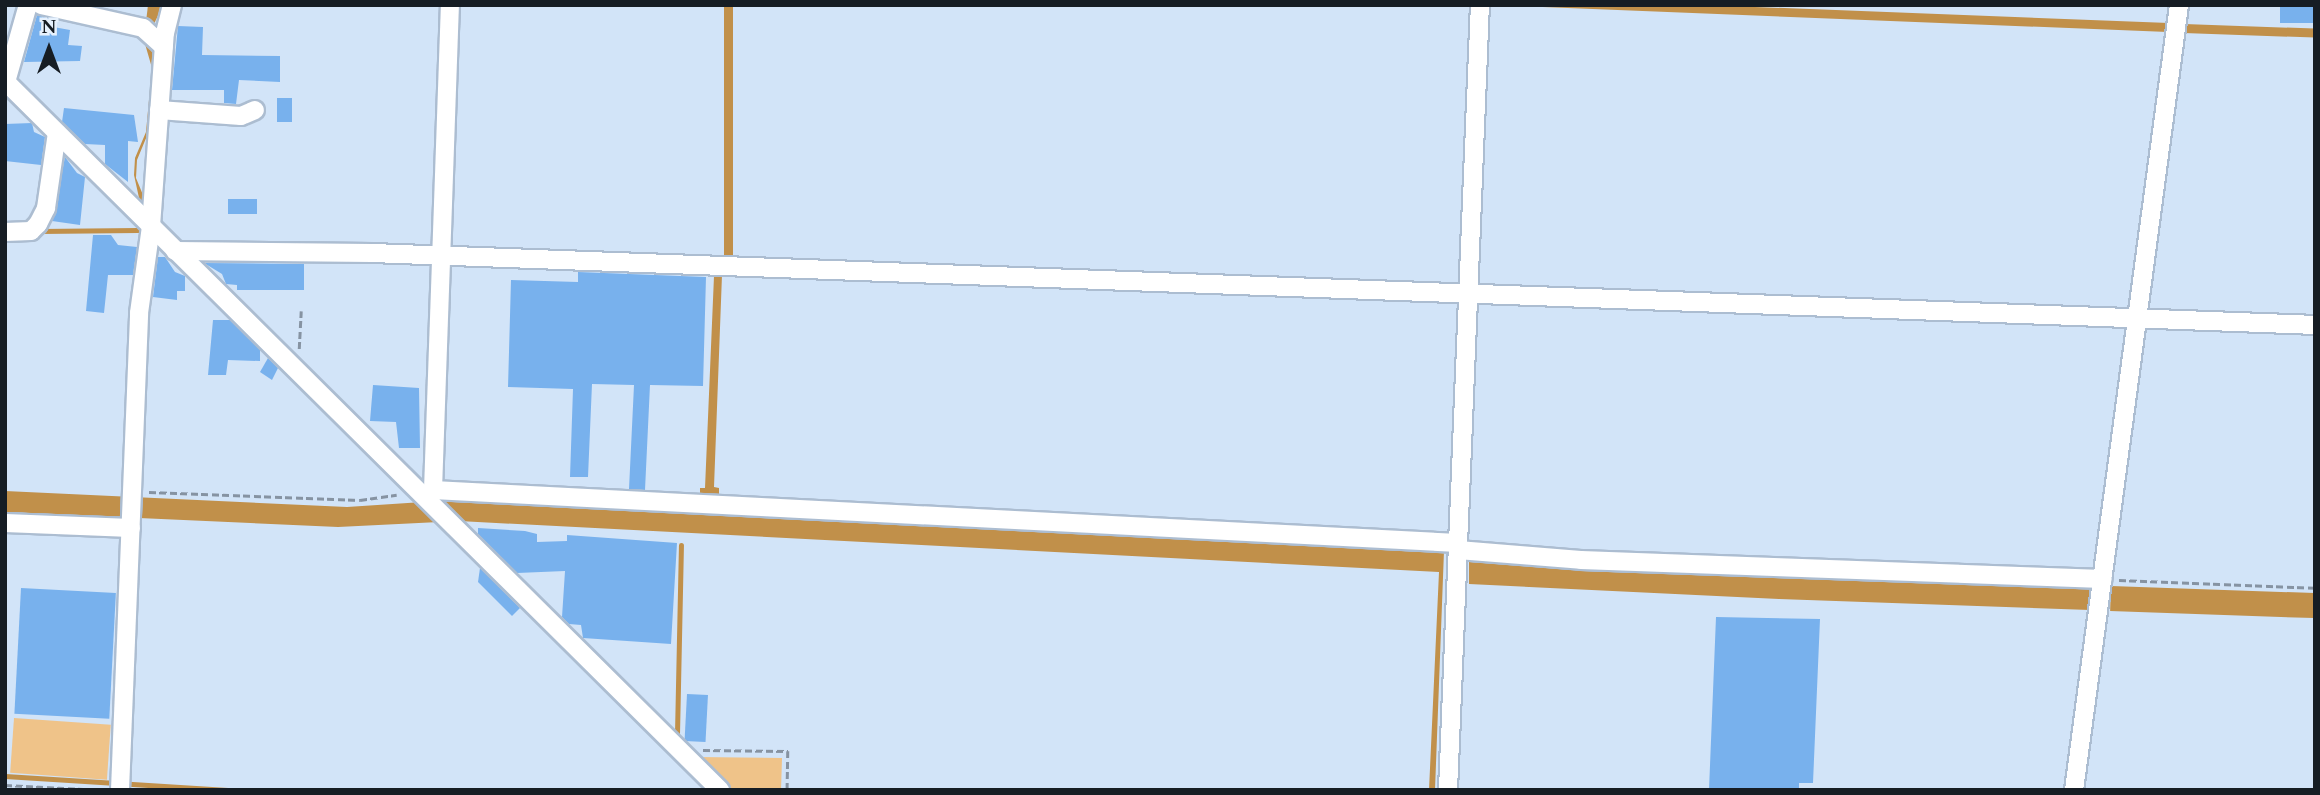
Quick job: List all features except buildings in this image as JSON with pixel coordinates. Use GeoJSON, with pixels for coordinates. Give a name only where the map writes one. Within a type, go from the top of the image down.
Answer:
{"type":"FeatureCollection","features":[{"type":"Feature","properties":{"kind":"street"},"geometry":{"type":"LineString","coordinates":[[28,5],[6,81],[720,790]]}},
{"type":"Feature","properties":{"kind":"street"},"geometry":{"type":"LineString","coordinates":[[41,5],[142,28],[164,47]]}},
{"type":"Feature","properties":{"kind":"street"},"geometry":{"type":"LineString","coordinates":[[120,790],[139,313],[151,226],[164,47],[172,5]]}},
{"type":"Feature","properties":{"kind":"street"},"geometry":{"type":"LineString","coordinates":[[425,495],[440,258],[450,5]]}},
{"type":"Feature","properties":{"kind":"street"},"geometry":{"type":"LineString","coordinates":[[1448,790],[1480,5]]}},
{"type":"Feature","properties":{"kind":"street"},"geometry":{"type":"LineString","coordinates":[[2074,790],[2179,5]]}},
{"type":"Feature","properties":{"kind":"street"},"geometry":{"type":"LineString","coordinates":[[159,110],[241,116],[255,110]]}},
{"type":"Feature","properties":{"kind":"street"},"geometry":{"type":"LineString","coordinates":[[5,232],[31,231],[38,224],[46,208],[57,133]]}},
{"type":"Feature","properties":{"kind":"street"},"geometry":{"type":"LineString","coordinates":[[176,251],[440,258],[2315,325]]}},
{"type":"Feature","properties":{"kind":"street"},"geometry":{"type":"LineString","coordinates":[[425,495],[1458,549],[1581,560],[2103,579]]}},
{"type":"Feature","properties":{"kind":"street"},"geometry":{"type":"LineString","coordinates":[[5,523],[131,528]]}},
{"type":"Feature","properties":{"kind":"path"},"geometry":{"type":"LineString","coordinates":[[298,373],[300,311]]}},
{"type":"Feature","properties":{"kind":"path"},"geometry":{"type":"LineString","coordinates":[[132,492],[360,500],[425,495]]}},
{"type":"Feature","properties":{"kind":"path"},"geometry":{"type":"LineString","coordinates":[[2103,579],[2315,587]]}},
{"type":"Feature","properties":{"kind":"path"},"geometry":{"type":"LineString","coordinates":[[679,749],[788,751],[787,790]]}},
{"type":"Feature","properties":{"kind":"path"},"geometry":{"type":"LineString","coordinates":[[5,785],[108,790]]}},
{"type":"Feature","properties":{"kind":"shaded area"},"geometry":{"type":"Polygon","coordinates":[[[148,5],[163,5],[154,24],[146,22],[148,5]]]}},
{"type":"Feature","properties":{"kind":"shaded area"},"geometry":{"type":"Polygon","coordinates":[[[724,5],[733,5],[733,259],[724,259],[724,5]]]}},
{"type":"Feature","properties":{"kind":"shaded area"},"geometry":{"type":"Polygon","coordinates":[[[1491,5],[1705,5],[2169,23],[2168,32],[1491,5]]]}},
{"type":"Feature","properties":{"kind":"shaded area"},"geometry":{"type":"Polygon","coordinates":[[[2184,24],[2315,29],[2315,38],[2184,33],[2184,24]]]}},
{"type":"Feature","properties":{"kind":"shaded area"},"geometry":{"type":"Polygon","coordinates":[[[143,37],[148,38],[155,63],[149,131],[137,160],[136,178],[143,195],[141,207],[134,175],[135,158],[146,132],[152,68],[143,37]]]}},
{"type":"Feature","properties":{"kind":"shaded area"},"geometry":{"type":"Polygon","coordinates":[[[722,275],[714,487],[719,488],[719,499],[710,499],[710,514],[707,514],[708,498],[700,498],[700,488],[705,488],[714,276],[722,275]]]}},
{"type":"Feature","properties":{"kind":"shaded area"},"geometry":{"type":"Polygon","coordinates":[[[5,491],[347,507],[438,501],[446,496],[708,515],[1444,551],[1435,790],[1429,790],[1439,572],[459,521],[338,527],[5,512],[5,491]]]}},
{"type":"Feature","properties":{"kind":"shaded area"},"geometry":{"type":"Polygon","coordinates":[[[1469,562],[2094,585],[2090,610],[1779,599],[1469,584],[1469,562]]]}},
{"type":"Feature","properties":{"kind":"shaded area"},"geometry":{"type":"Polygon","coordinates":[[[2111,586],[2315,593],[2314,618],[2110,611],[2111,586]]]}},
{"type":"Feature","properties":{"kind":"shaded area"},"geometry":{"type":"Polygon","coordinates":[[[14,718],[111,725],[107,780],[10,773],[14,718]]]}},
{"type":"Feature","properties":{"kind":"shaded area"},"geometry":{"type":"Polygon","coordinates":[[[697,757],[782,758],[781,790],[730,790],[697,757]]]}},
{"type":"Feature","properties":{"kind":"waterway"},"geometry":{"type":"LineString","coordinates":[[39,231],[138,230]]}},
{"type":"Feature","properties":{"kind":"waterway"},"geometry":{"type":"LineString","coordinates":[[677,734],[681,545]]}},
{"type":"Feature","properties":{"kind":"waterway"},"geometry":{"type":"LineString","coordinates":[[5,776],[228,790]]}}]}
